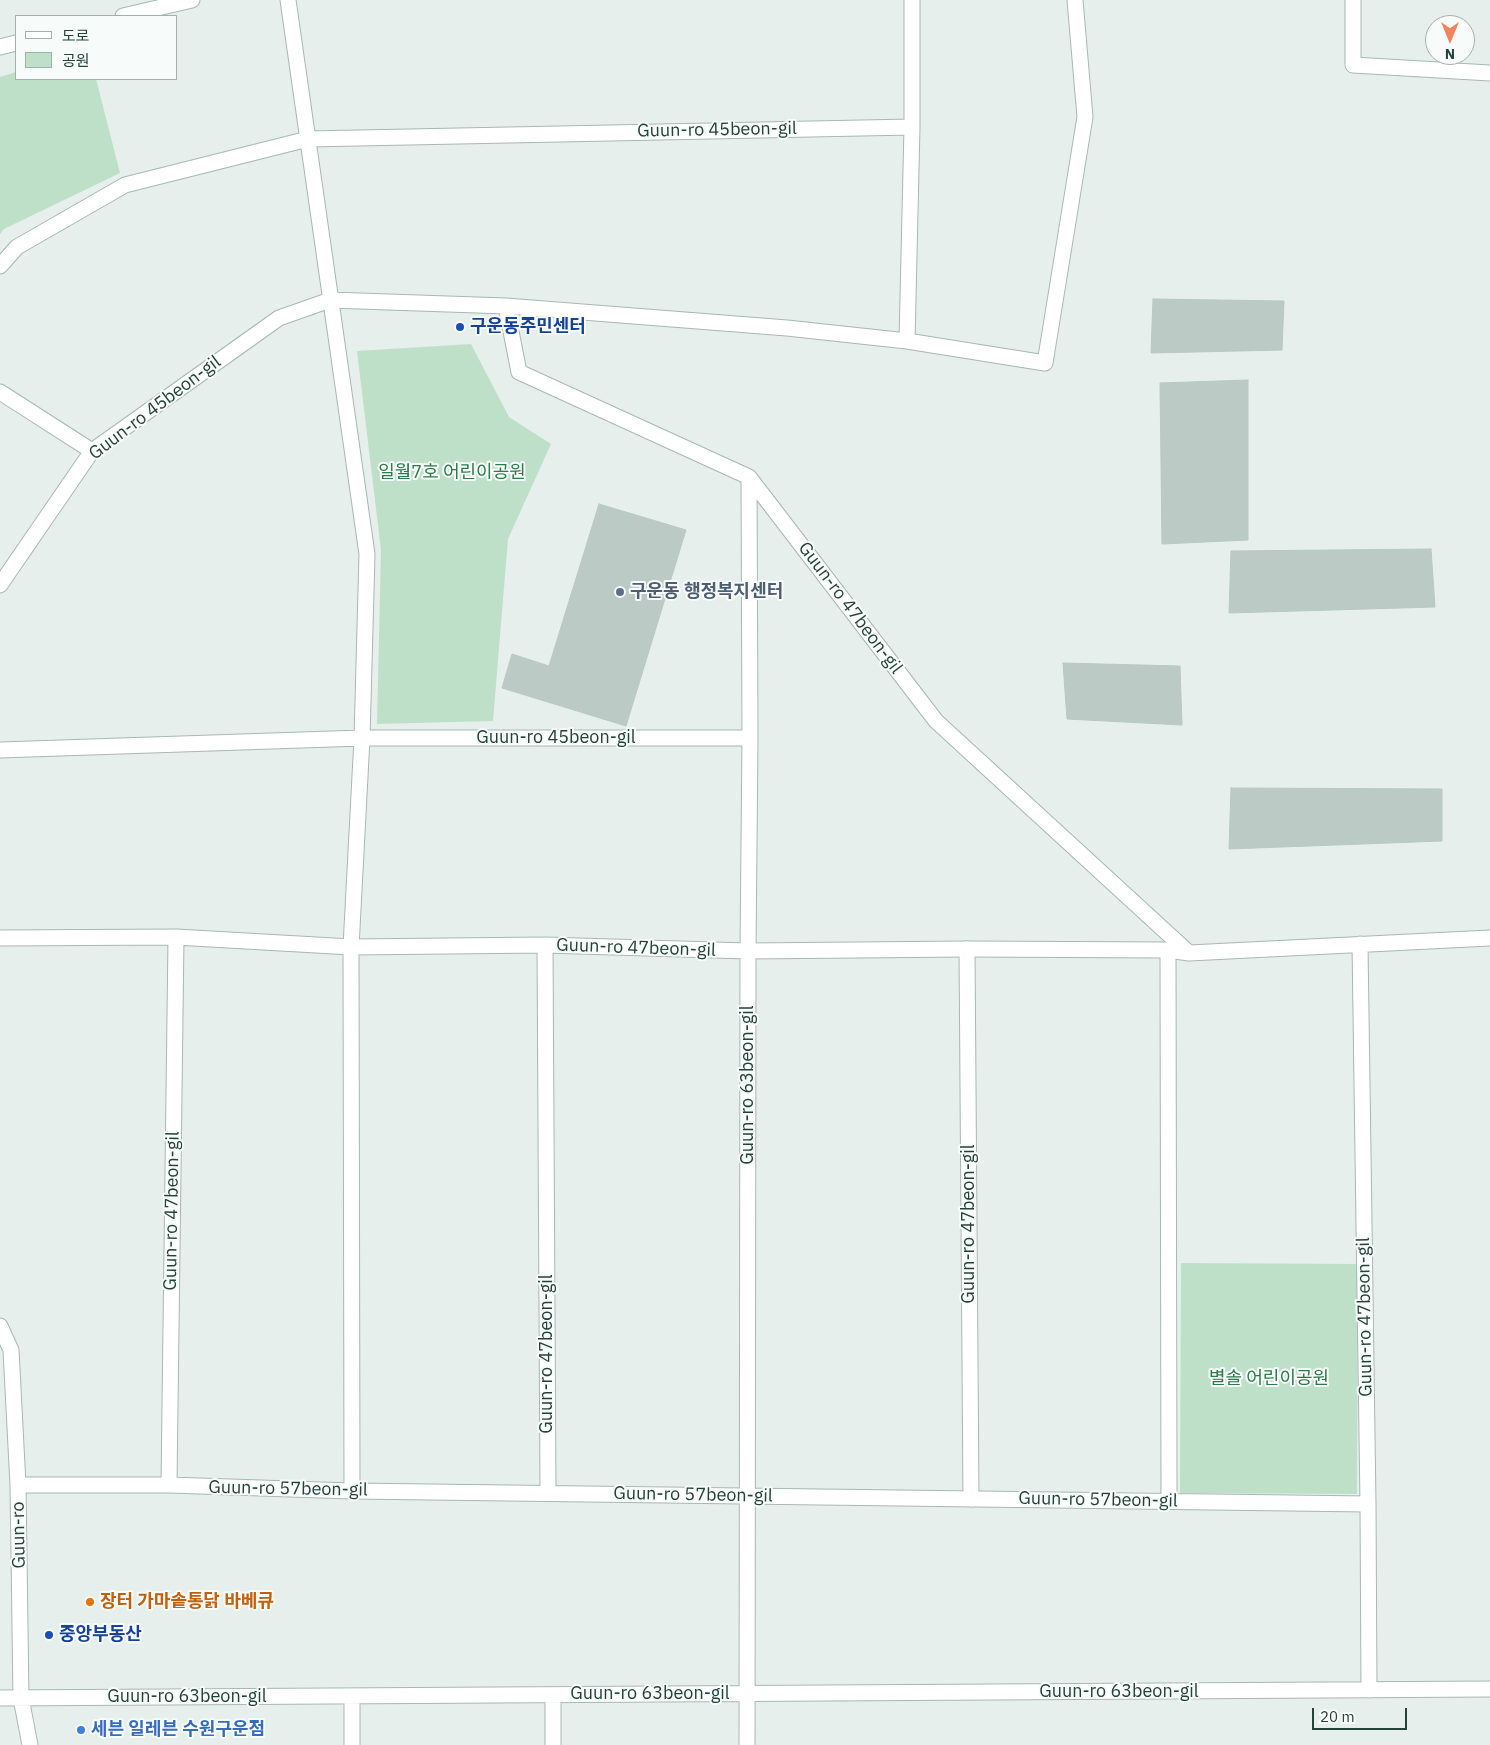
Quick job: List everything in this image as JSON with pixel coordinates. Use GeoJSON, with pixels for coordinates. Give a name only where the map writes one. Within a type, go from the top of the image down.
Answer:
{"type":"FeatureCollection","features":[{"type":"Feature","properties":{"kind":"street"},"geometry":{"type":"LineString","coordinates":[[128,15],[192,0]]}},
{"type":"Feature","properties":{"kind":"street"},"geometry":{"type":"LineString","coordinates":[[288,0],[367,554],[362,738],[351,948],[352,1491]]}},
{"type":"Feature","properties":{"kind":"street"},"geometry":{"type":"LineString","coordinates":[[907,342],[912,127],[912,0]]}},
{"type":"Feature","properties":{"kind":"street","name":"Guun-ro 45beon-gil"},"geometry":{"type":"LineString","coordinates":[[0,584],[92,451],[278,318],[330,300],[506,306],[787,328],[907,342],[1045,363],[1085,116],[1075,0]]}},
{"type":"Feature","properties":{"kind":"street"},"geometry":{"type":"LineString","coordinates":[[1354,0],[1353,65],[1490,73]]}},
{"type":"Feature","properties":{"kind":"street"},"geometry":{"type":"LineString","coordinates":[[0,47],[15,43]]}},
{"type":"Feature","properties":{"kind":"street","name":"Guun-ro 45beon-gil"},"geometry":{"type":"LineString","coordinates":[[0,266],[17,248],[125,185],[308,139],[912,127]]}},
{"type":"Feature","properties":{"kind":"street","name":"Guun-ro 47beon-gil"},"geometry":{"type":"LineString","coordinates":[[506,306],[519,372],[749,477],[936,721],[1189,953]]}},
{"type":"Feature","properties":{"kind":"street"},"geometry":{"type":"LineString","coordinates":[[0,392],[92,451]]}},
{"type":"Feature","properties":{"kind":"street","name":"Guun-ro 63beon-gil"},"geometry":{"type":"LineString","coordinates":[[747,1745],[749,477]]}},
{"type":"Feature","properties":{"kind":"street","name":"Guun-ro 45beon-gil"},"geometry":{"type":"LineString","coordinates":[[0,750],[362,738],[750,738]]}},
{"type":"Feature","properties":{"kind":"street","name":"Guun-ro 47beon-gil"},"geometry":{"type":"LineString","coordinates":[[169,1485],[176,937]]}},
{"type":"Feature","properties":{"kind":"street","name":"Guun-ro 47beon-gil"},"geometry":{"type":"LineString","coordinates":[[0,938],[176,937],[351,948],[545,945],[748,951],[967,948],[1168,950],[1189,953],[1490,938]]}},
{"type":"Feature","properties":{"kind":"street","name":"Guun-ro 47beon-gil"},"geometry":{"type":"LineString","coordinates":[[1360,944],[1369,1690]]}},
{"type":"Feature","properties":{"kind":"street","name":"Guun-ro 47beon-gil"},"geometry":{"type":"LineString","coordinates":[[545,945],[548,1492]]}},
{"type":"Feature","properties":{"kind":"street","name":"Guun-ro 47beon-gil"},"geometry":{"type":"LineString","coordinates":[[967,948],[971,1499]]}},
{"type":"Feature","properties":{"kind":"street"},"geometry":{"type":"LineString","coordinates":[[1168,950],[1170,1501]]}},
{"type":"Feature","properties":{"kind":"street","name":"Guun-ro"},"geometry":{"type":"LineString","coordinates":[[0,1326],[11,1350],[18,1485],[21,1698],[30,1745]]}},
{"type":"Feature","properties":{"kind":"street","name":"Guun-ro 57beon-gil"},"geometry":{"type":"LineString","coordinates":[[18,1485],[169,1485],[352,1491],[548,1492],[1368,1504]]}},
{"type":"Feature","properties":{"kind":"street","name":"Guun-ro 63beon-gil"},"geometry":{"type":"LineString","coordinates":[[0,1698],[1490,1689]]}},
{"type":"Feature","properties":{"kind":"street","name":"Guun-ro 63beon-gil"},"geometry":{"type":"LineString","coordinates":[[553,1695],[553,1745]]}},
{"type":"Feature","properties":{"kind":"street"},"geometry":{"type":"LineString","coordinates":[[352,1696],[352,1745]]}},
{"type":"Feature","properties":{"kind":"green space"},"geometry":{"type":"Polygon","coordinates":[[[15,72],[15,80],[96,80],[120,173],[4,229],[0,234],[0,77],[15,72]]]}},
{"type":"Feature","properties":{"kind":"green space","name":"일월7호 어린이공원"},"geometry":{"type":"Polygon","coordinates":[[[471,344],[509,417],[551,444],[508,539],[493,721],[377,724],[381,550],[357,351],[471,344]]]}},
{"type":"Feature","properties":{"kind":"green space","name":"별솔 어린이공원"},"geometry":{"type":"Polygon","coordinates":[[[1181,1263],[1358,1264],[1357,1494],[1180,1493],[1181,1263]]]}},
{"type":"Feature","properties":{"kind":"building"},"geometry":{"type":"Polygon","coordinates":[[[1153,299],[1284,301],[1282,350],[1151,353],[1153,299]]]}},
{"type":"Feature","properties":{"kind":"building"},"geometry":{"type":"Polygon","coordinates":[[[1248,380],[1248,540],[1162,544],[1160,383],[1248,380]]]}},
{"type":"Feature","properties":{"kind":"building","name":"구운동 행정복지센터"},"geometry":{"type":"Polygon","coordinates":[[[599,504],[686,530],[626,726],[502,688],[512,654],[549,666],[599,504]]]}},
{"type":"Feature","properties":{"kind":"building"},"geometry":{"type":"Polygon","coordinates":[[[1431,549],[1435,607],[1229,613],[1231,551],[1431,549]]]}},
{"type":"Feature","properties":{"kind":"building"},"geometry":{"type":"Polygon","coordinates":[[[1063,663],[1180,666],[1182,725],[1067,719],[1063,663]]]}},
{"type":"Feature","properties":{"kind":"building"},"geometry":{"type":"Polygon","coordinates":[[[1231,788],[1442,789],[1442,841],[1229,849],[1231,788]]]}},
{"type":"Feature","properties":{"kind":"place","name":"구운동주민센터"},"geometry":{"type":"Point","coordinates":[460,327]}},
{"type":"Feature","properties":{"kind":"place","name":"구운동 행정복지센터"},"geometry":{"type":"Point","coordinates":[620,592]}},
{"type":"Feature","properties":{"kind":"place","name":"장터 가마솥통닭 바베큐"},"geometry":{"type":"Point","coordinates":[90,1602]}},
{"type":"Feature","properties":{"kind":"place","name":"중앙부동산"},"geometry":{"type":"Point","coordinates":[49,1635]}},
{"type":"Feature","properties":{"kind":"place","name":"세븐 일레븐 수원구운점"},"geometry":{"type":"Point","coordinates":[81,1730]}}]}
